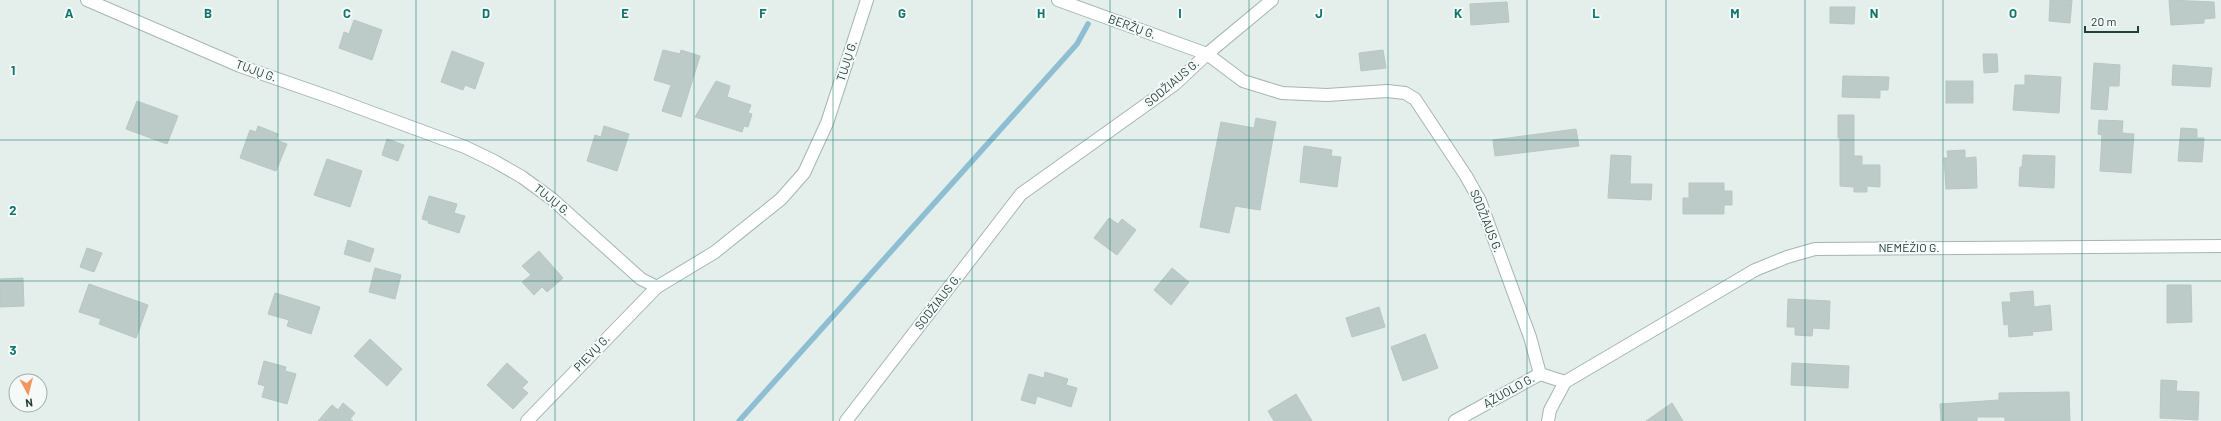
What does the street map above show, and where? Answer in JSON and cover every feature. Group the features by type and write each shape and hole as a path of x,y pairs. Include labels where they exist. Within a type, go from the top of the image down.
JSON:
{"street":[{"name":"TUJŲ G.","path":"87,0 240,66 465,147 494,161 522,177 552,199 641,279 657,286 715,252 780,199 804,173 827,123 867,0"},
{"name":"BERŽŲ G.","path":"1058,0 1207,54"},
{"path":"1207,54 1272,0"},
{"name":"SODŽIAUS G.","path":"846,421 1021,194 1134,115 1175,84 1207,54 1243,81 1282,93 1327,95 1387,91 1405,93 1415,99 1466,176 1480,201 1530,337 1540,374"},
{"name":"NEMĖŽIO G.","path":"1565,382 1755,270 1787,257 1815,249 2221,246"},
{"name":"PIEVŲ G.","path":"527,421 657,286"},
{"name":"ĄŽUOLO G.","path":"1455,421 1540,374 1565,382"},
{"path":"1548,421 1550,410 1565,382"}],"building":[{"path":"2050,0 2072,0 2070,23 2049,21"},
{"path":"2169,0 2214,2 2215,18 2204,19 2204,23 2171,25"},
{"path":"1507,2 1509,22 1471,25 1470,4"},
{"path":"1830,7 1855,7 1854,24 1830,23"},
{"path":"354,20 382,30 372,60 339,48 344,32 349,34"},
{"path":"663,50 680,54 681,50 700,56 681,117 662,111 671,85 654,80"},
{"path":"1383,50 1386,68 1361,71 1359,53"},
{"path":"452,51 484,63 475,89 465,85 463,90 441,82"},
{"path":"1983,54 1997,54 1998,72 1984,73"},
{"path":"2094,63 2120,65 2119,86 2109,86 2107,110 2091,109"},
{"path":"2173,65 2212,68 2210,87 2172,85"},
{"path":"2025,75 2061,77 2059,113 2013,110 2015,85 2025,85"},
{"path":"1843,76 1889,77 1888,90 1880,90 1880,98 1842,97"},
{"path":"716,81 730,86 727,97 751,105 748,113 752,114 748,127 744,126 742,132 695,117"},
{"path":"1946,81 1973,81 1973,103 1946,103"},
{"path":"137,101 178,116 167,144 126,129"},
{"path":"1838,115 1854,115 1854,156 1862,156 1862,165 1880,165 1880,187 1867,186 1867,192 1854,192 1854,187 1840,186 1840,138 1838,138"},
{"path":"1256,118 1276,122 1260,210 1235,206 1229,233 1200,227 1221,122 1254,128"},
{"path":"2099,120 2123,121 2122,133 2134,134 2131,173 2100,171 2102,135 2098,134"},
{"path":"258,126 278,134 276,140 287,144 276,171 240,158 250,130 256,132"},
{"path":"604,126 629,134 617,171 587,161 595,135 601,137"},
{"path":"2181,128 2197,129 2197,138 2204,138 2202,162 2178,161"},
{"path":"1576,129 1579,146 1495,156 1493,140"},
{"path":"387,139 404,145 398,161 382,155"},
{"path":"1304,146 1332,150 1331,156 1341,157 1337,187 1300,182"},
{"path":"1965,150 1965,158 1976,157 1977,188 1946,189 1944,158 1948,158 1947,151"},
{"path":"1611,155 1631,156 1630,184 1652,184 1651,200 1608,198"},
{"path":"2023,155 2055,156 2054,188 2019,186 2020,167 2022,167"},
{"path":"327,159 362,171 350,207 314,195"},
{"path":"1689,183 1724,183 1724,191 1732,191 1732,205 1724,205 1724,214 1683,214 1683,198 1689,198"},
{"path":"429,196 457,204 454,213 465,216 459,233 428,223 429,221 422,219"},
{"path":"1109,218 1118,224 1122,219 1136,230 1117,255 1094,238"},
{"path":"348,240 374,249 370,262 344,254"},
{"path":"87,248 102,253 94,272 80,267"},
{"path":"539,251 563,278 547,292 542,287 534,295 522,282 531,275 522,266"},
{"path":"375,268 401,275 395,299 369,292"},
{"path":"1172,268 1189,282 1171,305 1154,290"},
{"path":"23,278 24,306 0,307 0,279"},
{"path":"89,284 148,305 136,338 99,324 101,319 79,312"},
{"path":"2167,285 2191,285 2192,322 2167,323"},
{"path":"2033,291 2034,307 2050,305 2052,330 2032,332 2033,335 2009,337 2008,324 2004,325 2002,302 2011,302 2010,293"},
{"path":"275,293 320,307 311,334 287,326 289,320 268,314"},
{"path":"1788,299 1830,301 1829,329 1813,328 1812,336 1795,335 1795,327 1787,327"},
{"path":"1379,307 1385,327 1352,337 1346,318"},
{"path":"1425,334 1438,368 1403,381 1391,347"},
{"path":"370,339 402,369 387,386 354,356"},
{"path":"264,361 286,367 285,371 296,374 287,404 262,397 265,386 258,384"},
{"path":"507,363 528,382 522,388 528,393 513,409 487,385"},
{"path":"1792,363 1849,366 1848,388 1791,385"},
{"path":"1045,372 1068,379 1066,385 1077,388 1071,407 1037,396 1035,404 1021,400 1029,374 1044,378"},
{"path":"2161,380 2177,381 2176,391 2199,392 2198,420 2160,418"},
{"path":"2069,392 2070,421 2005,421 2005,417 1977,417 1977,421 1941,421 1940,404 1999,400 1999,393"},
{"path":"1296,394 1312,421 1274,421 1268,411"},
{"path":"343,403 355,413 350,419 353,421 318,421 332,405 338,410"},
{"path":"1672,403 1683,421 1646,421"}],"waterway":[{"path":"739,421 1077,44 1088,24"}]}
